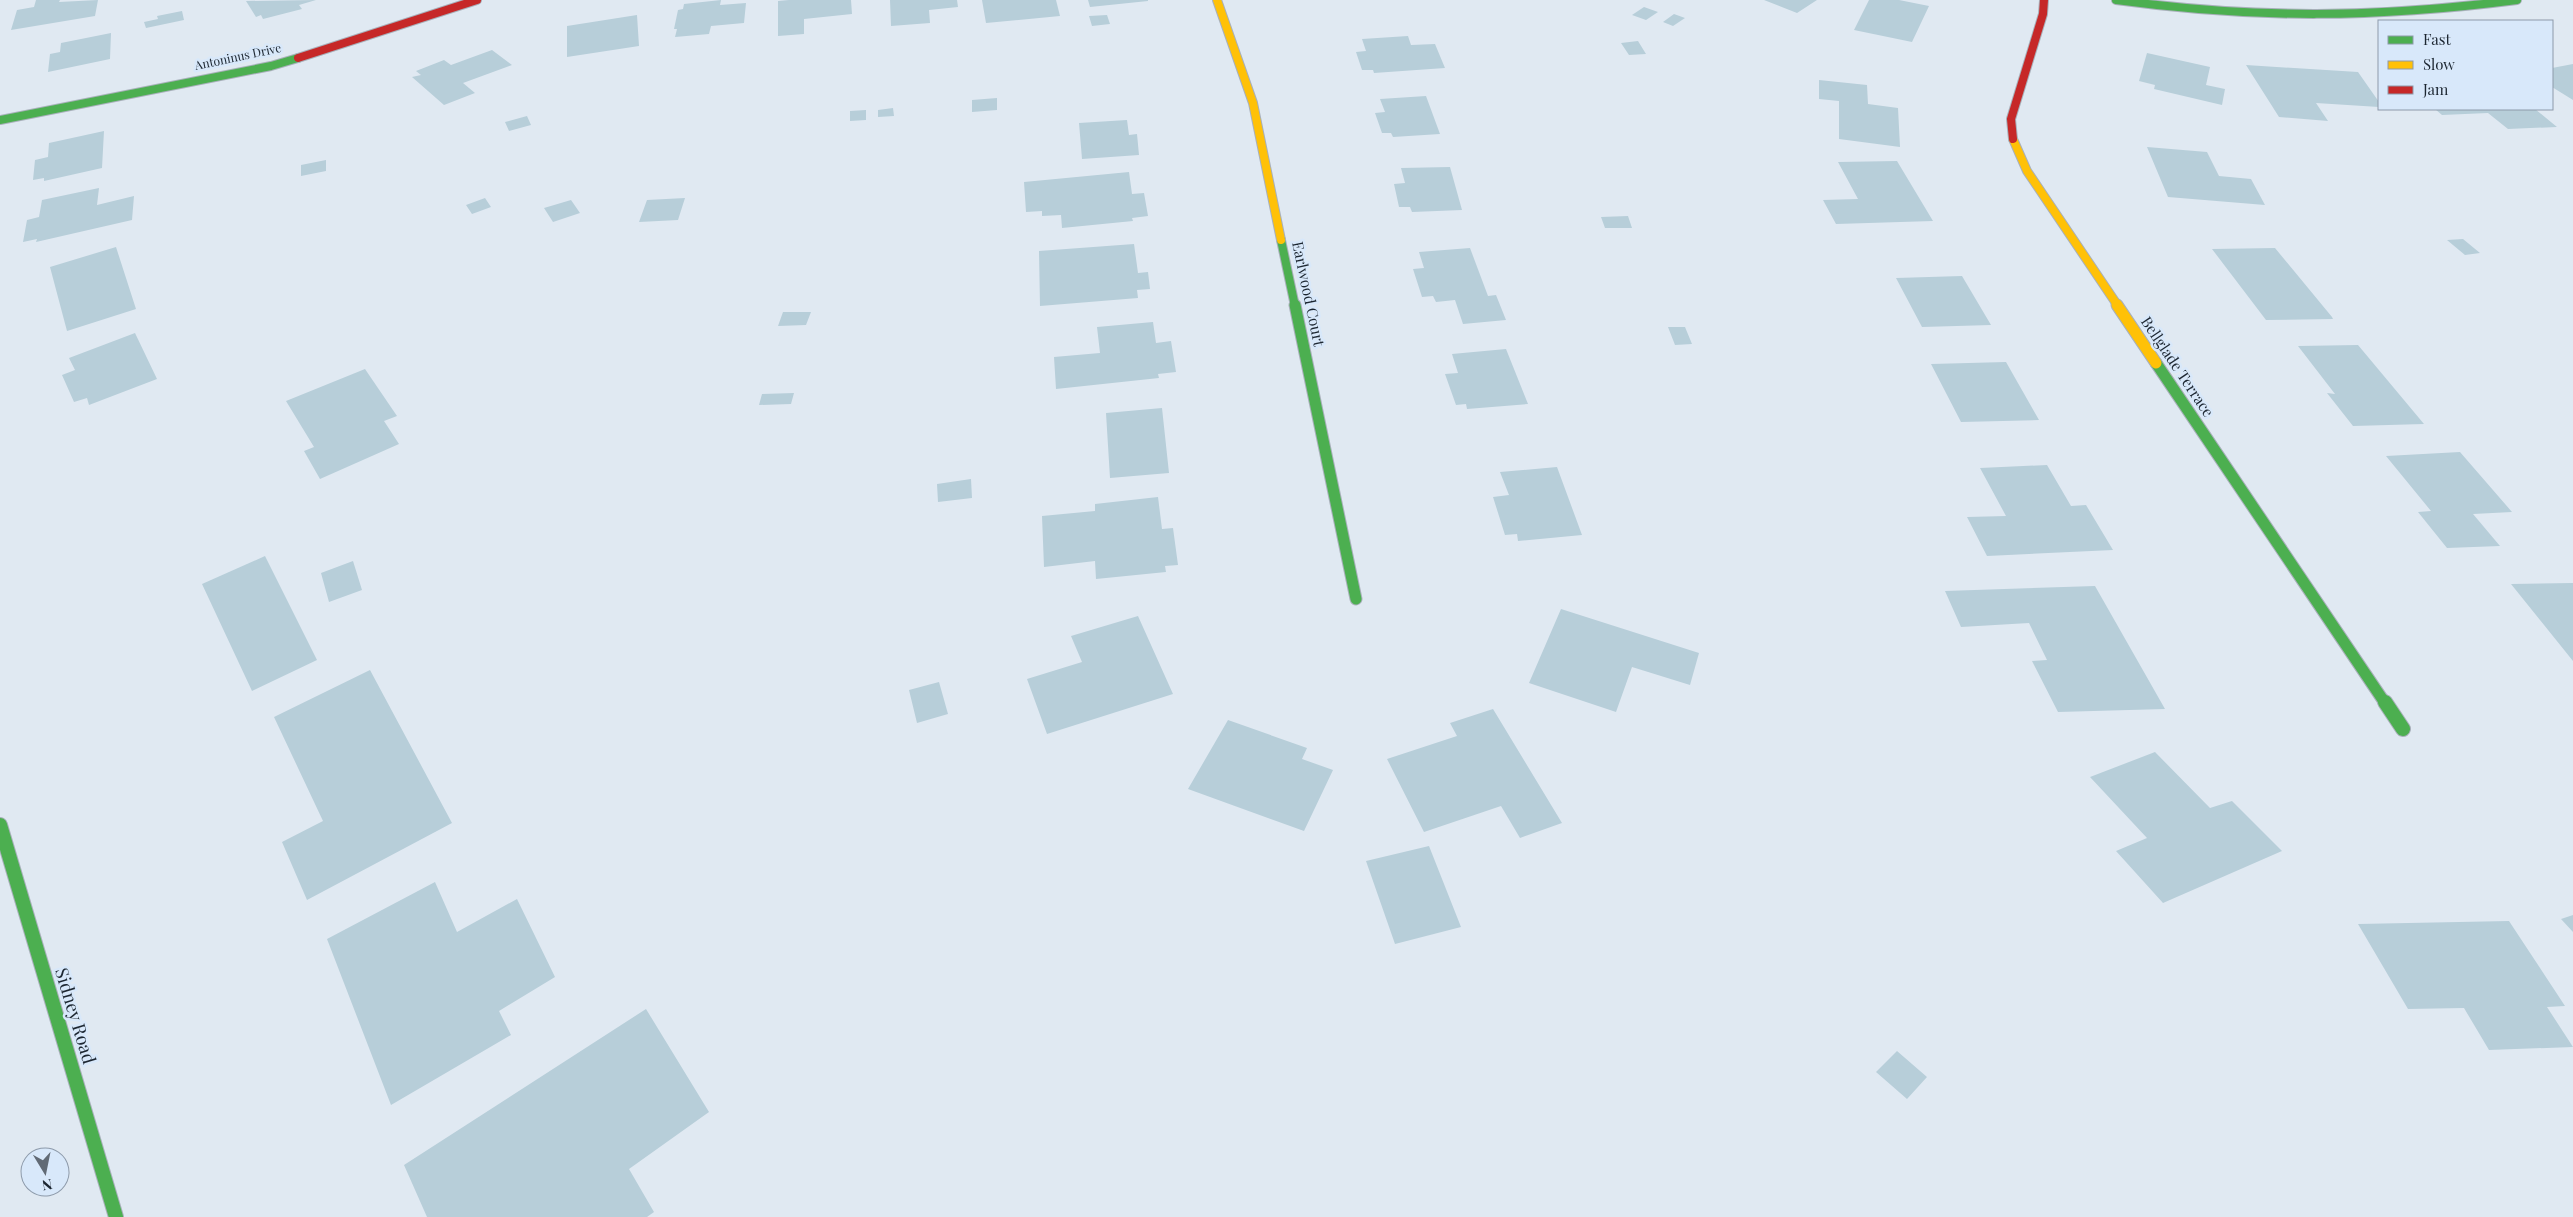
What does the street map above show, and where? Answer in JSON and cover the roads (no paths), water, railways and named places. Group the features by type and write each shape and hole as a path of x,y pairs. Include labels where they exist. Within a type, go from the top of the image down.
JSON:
{"street":[{"name":"Antoninus Drive","path":"0,120 271,66 337,47 477,0"},
{"name":"Earlwood Court","path":"1217,0 1253,103 1356,598"},
{"name":"Bellglade Terrace","path":"2044,0 2043,14 2011,119 2014,144 2027,171 2404,729"},
{"path":"2116,0 2226,14 2330,19 2416,14 2517,0"},
{"name":"Sidney Road","path":"0,825 116,1217"}]}
